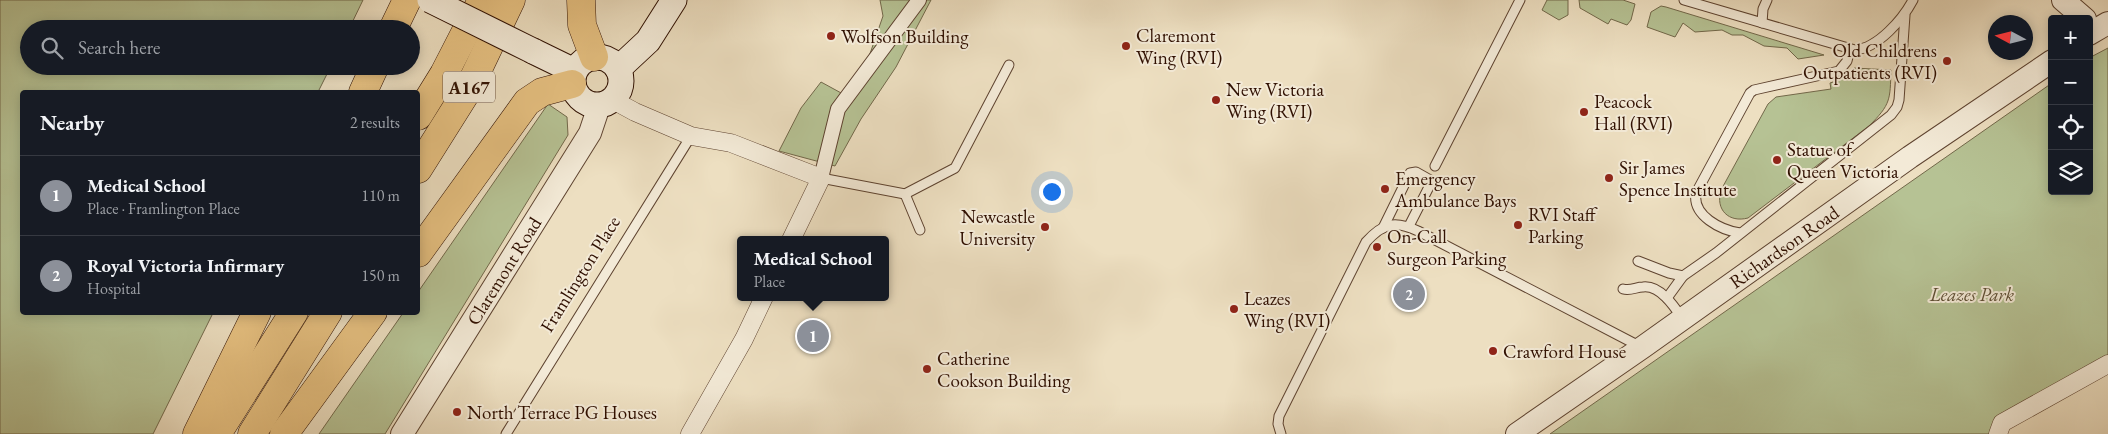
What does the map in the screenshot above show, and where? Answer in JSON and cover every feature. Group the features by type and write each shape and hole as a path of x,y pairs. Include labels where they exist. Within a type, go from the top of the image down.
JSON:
{"highway":[{"path":"397,20 407,0"},
{"name":"A167","path":"420,113 444,74 482,0"},
{"name":"A167","path":"420,166 469,88 511,0"},
{"path":"420,250 527,102 580,71 581,0"},
{"path":"364,90 371,75"},
{"path":"197,434 256,315"},
{"path":"217,434 292,315"},
{"path":"252,434 326,315"},
{"path":"284,434 372,315"}],"main road":[{"path":"430,0 533,51 580,71 608,60 618,69 621,77 621,86 618,94 606,103 584,103 578,98 580,71"},
{"path":"618,69 648,41 674,0"}],"street":[{"path":"793,236 821,178 838,109 920,0"},
{"path":"2064,0 2081,15"},
{"name":"Richardson Road","path":"1516,434 1643,347 1910,157 2048,64"},
{"path":"606,103 635,112 691,136 730,143 821,178"},
{"name":"Claremont Road","path":"402,434 590,133 606,103"},
{"path":"690,434 744,339 762,301"},
{"path":"1998,434 2002,423 2108,364"}],"lane":[{"path":"1435,166 1520,0"},
{"path":"1684,0 1850,49 1865,48 1889,31 1905,15 1913,0"},
{"path":"1762,23 1763,9 1767,0"},
{"path":"1667,298 1683,276 1710,257 1895,111 1899,100 1905,15"},
{"path":"1740,233 1730,232 1716,225 1700,211 1695,200 1696,194 1750,93 1754,90 1839,71 1847,62 1850,49"},
{"path":"821,178 906,194 955,168 1009,65"},
{"name":"Framlington Place","path":"506,434 691,136"},
{"path":"1384,228 1410,173 1416,172 1432,182 1409,226"},
{"path":"906,194 920,230"},
{"path":"1281,434 1278,424 1284,407 1366,242 1375,232 1394,224 1409,226 1643,347"},
{"path":"1638,261 1669,273 1683,276"},
{"path":"1623,289 1647,286 1667,298 1682,319"}],"green space":[{"path":"0,0 363,0 353,20 20,20 20,75 326,75 319,90 20,90 20,315 212,315 153,434 0,434"},
{"path":"880,0 931,0 896,67 861,119 835,166 779,151 801,108 821,82 854,100 883,16"},
{"path":"1547,0 1568,0 1568,15 1559,20 1542,10"},
{"path":"1579,0 1623,0 1635,4 1631,20 1627,25 1611,19 1608,24 1580,8"},
{"path":"1661,6 1824,55 1798,59 1787,48 1764,46 1743,35 1732,35 1722,30 1695,32 1683,23 1675,37 1647,27 1651,12"},
{"name":"Leazes Park","path":"2108,48 2108,364 1992,434 1550,434 2048,86 2048,195 2093,195 2093,56"},
{"path":"1854,68 1891,70 1888,101 1876,119 1748,218 1735,219 1725,213 1720,204 1721,190 1768,104 1776,97 1831,89 1830,83 1851,76"},
{"path":"548,104 567,117 568,135 385,434 319,434 402,315 420,315 420,289"}],"place":[{"name":"Wolfson Building","path":"831,36"},
{"name":"Claremont Wing (RVI)","path":"1126,46"},
{"name":"Old Childrens Outpatients (RVI)","path":"1947,61"},
{"name":"New Victoria Wing (RVI)","path":"1216,100"},
{"name":"Peacock Hall (RVI)","path":"1584,112"},
{"name":"Statue of Queen Victoria","path":"1777,160"},
{"name":"Sir James Spence Institute","path":"1609,178"},
{"name":"Emergency Ambulance Bays","path":"1385,189"},
{"name":"RVI Staff Parking","path":"1518,225"},
{"name":"Newcastle University","path":"1045,227"},
{"name":"On-Call Surgeon Parking","path":"1377,247"},
{"name":"Royal Victoria Infirmary","path":"1409,294"},
{"name":"Leazes Wing (RVI)","path":"1234,309"},
{"name":"Medical School","path":"813,336"},
{"name":"Crawford House","path":"1493,351"},
{"name":"Catherine Cookson Building","path":"927,369"},
{"name":"North Terrace PG Houses","path":"457,412"}]}
